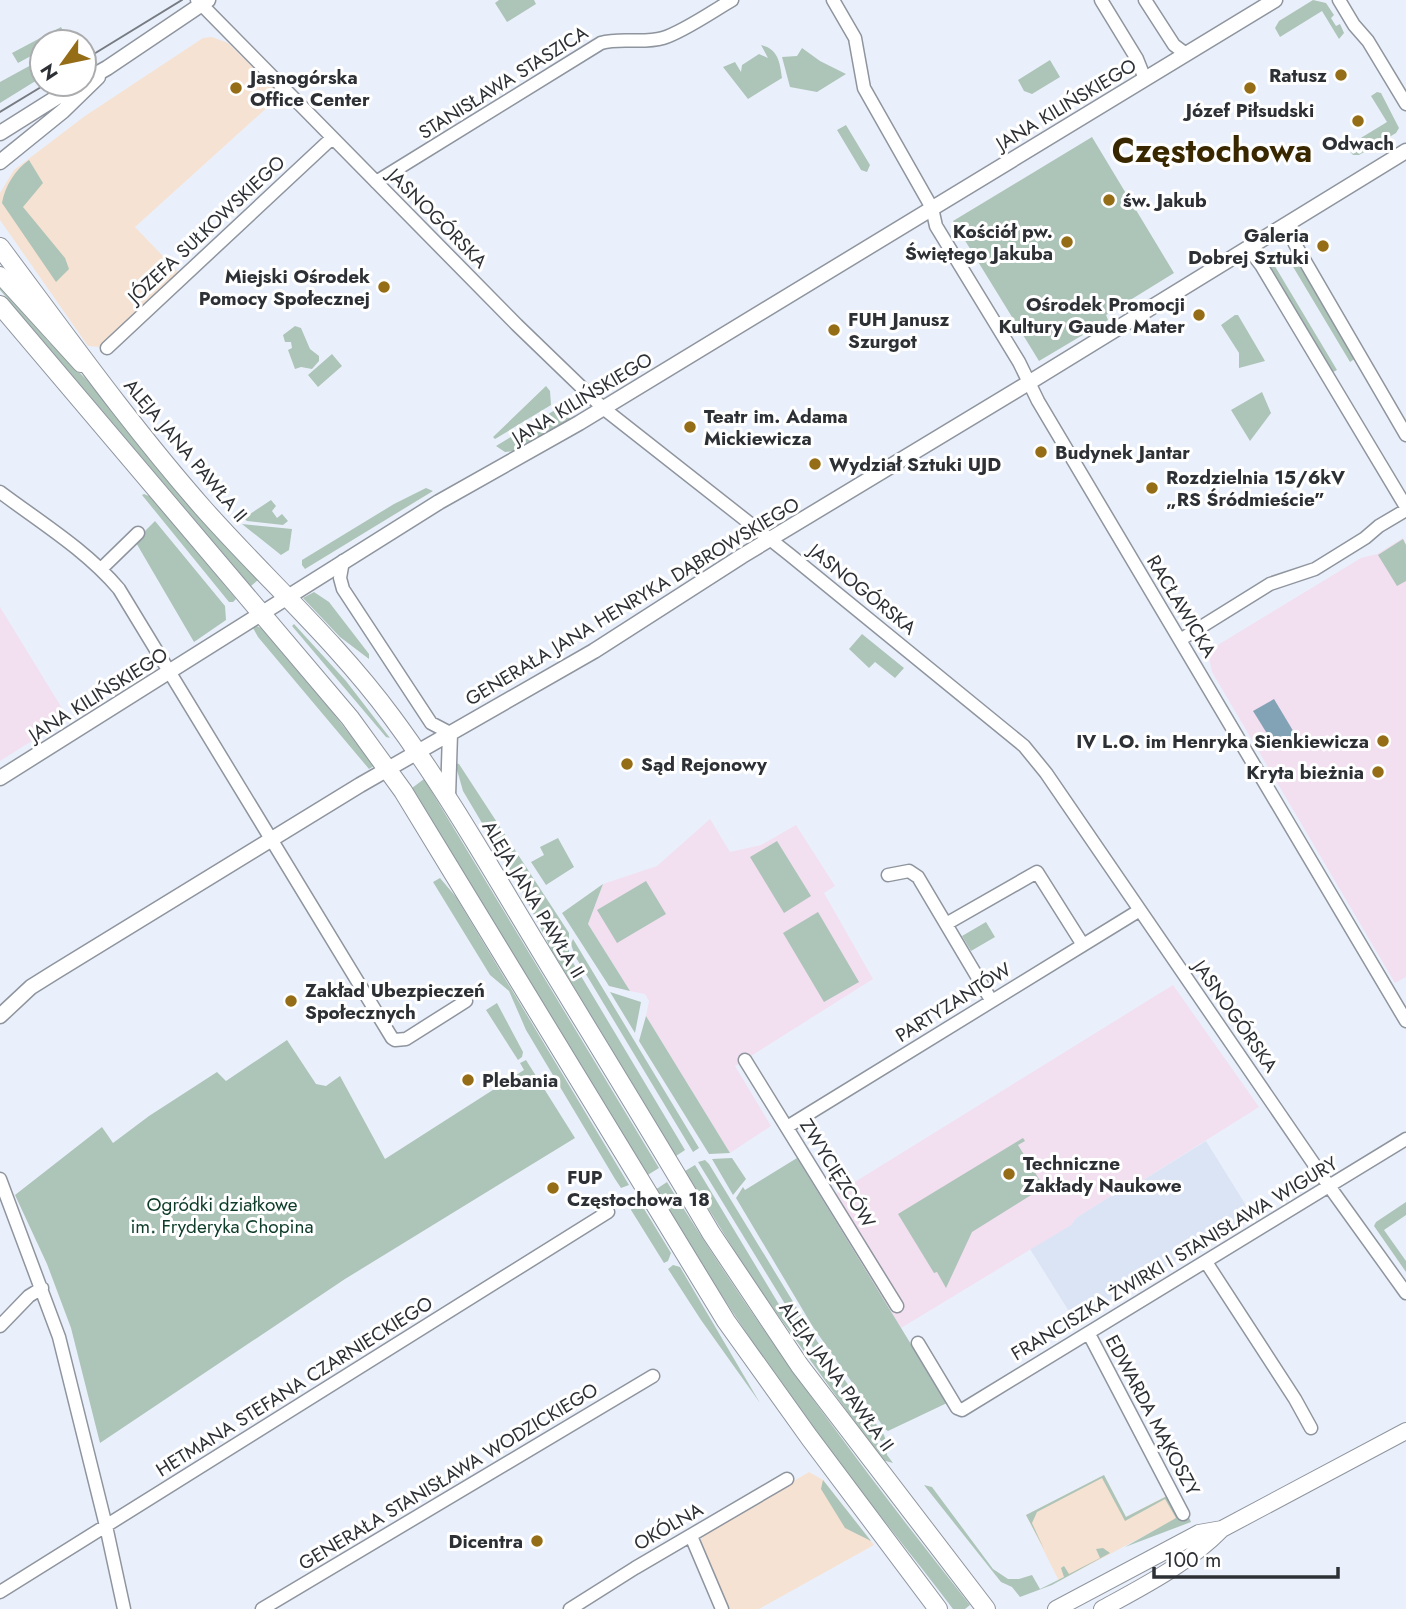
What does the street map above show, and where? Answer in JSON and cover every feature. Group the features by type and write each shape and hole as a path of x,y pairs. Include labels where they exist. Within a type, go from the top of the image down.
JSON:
{"main road":[{"name":"ALEJA JANA PAWŁA II","path":"0,247 137,429 205,510 288,596 367,684 417,752 448,797 711,1233 754,1298 800,1366 986,1609"},
{"path":"0,275 63,347 110,393"},
{"path":"0,305 350,718 387,769 726,1321 938,1609"},
{"path":"1056,1609 1199,1534 1222,1529 1406,1431"},
{"path":"1102,1609 1191,1556 1222,1529"}],"street":[{"name":"STANISŁAWA STASZICA","path":"376,183 601,43 611,40 645,41 665,38 732,0"},
{"name":"RACŁAWICKA","path":"833,0 855,38 864,88 932,208 936,226 1406,1021"},
{"path":"1101,0 1137,59 1145,79"},
{"path":"1145,0 1174,45 1186,54"},
{"name":"JANA KILIŃSKIEGO","path":"0,778 439,502 603,408 1275,0"},
{"path":"1339,0 1354,25 1368,41 1406,104"},
{"path":"98,73 202,2"},
{"name":"JASNOGÓRSKA","path":"202,2 376,183 603,408 1024,746 1406,1293"},
{"path":"0,162 63,111 107,68"},
{"path":"0,133 56,98"},
{"name":"JÓZEFA SUŁKOWSKIEGO","path":"107,348 332,138"},
{"name":"GENERAŁA JANA HENRYKA DĄBROWSKIEGO","path":"0,1016 31,987 387,769 594,651 769,540 1406,151"},
{"path":"1287,224 1295,244 1406,435"},
{"path":"1180,640 1270,584 1315,569 1406,508 1275,288 1248,248"},
{"path":"0,492 101,569 119,589 392,1038 406,1039 466,1000"},
{"path":"101,569 138,534"},
{"path":"344,561 340,578 344,589 431,723 450,733 448,797"},
{"path":"888,875 912,872 991,1000"},
{"path":"946,924 1037,872 1083,944"},
{"name":"PARTYZANTÓW","path":"787,1127 1140,910"},
{"name":"ZWYCIĘZCÓW","path":"745,1060 897,1306"},
{"name":"FRANCISZKA ŻWIRKI I STANISŁAWA WIGURY","path":"918,1343 957,1408 962,1410 1406,1139"},
{"path":"0,1179 59,1336 124,1609"},
{"name":"HETMANA STEFANA CZARNIECKIEGO","path":"0,1592 608,1212"},
{"path":"1206,1262 1311,1427"},
{"path":"0,1326 29,1296 42,1288"},
{"name":"EDWARDA MĄKOSZY","path":"1089,1334 1183,1514"},
{"name":"GENERAŁA STANISŁAWA WODZICKIEGO","path":"262,1609 653,1376"},
{"name":"OKÓLNA","path":"570,1609 787,1479"},
{"path":"691,1536 722,1609"}],"shaded area":[{"path":"212,37 228,43 281,95 135,227 179,273 100,347 88,346 0,220 0,193 14,170 85,116 203,38"},
{"path":"1403,538 1406,544 1406,977 1395,983 1212,672 1208,651 1361,558 1377,554"},
{"path":"0,607 68,718 0,761"},
{"path":"1274,699 1298,739 1278,751 1253,711"},
{"path":"710,819 730,852 761,845 796,825 835,886 824,893 873,979 735,1066 771,1126 730,1153 646,1016 649,1001 645,994 630,991 588,924 603,884 657,866"},
{"name":"Techniczne Zakłady Naukowe","path":"1173,985 1259,1107 1119,1195 1114,1194 1076,1218 1071,1225 901,1328 824,1201"},
{"path":"1206,1141 1252,1215 1075,1321 1030,1249 1071,1225 1076,1218 1114,1194 1119,1195"},
{"path":"809,1472 823,1480 874,1545 759,1609 728,1609 700,1547 701,1539 705,1534"},
{"path":"1104,1475 1126,1517 1166,1496 1178,1518 1059,1581 1026,1515"}],"green space":[{"path":"499,0 534,0 536,4 507,22 495,3"},
{"path":"1313,0 1326,3 1334,15 1331,18 1336,26 1340,24 1344,33 1339,39 1322,11 1280,37 1275,28 1279,21"},
{"path":"28,45 28,58 18,63 12,53"},
{"path":"761,45 775,54 782,78 748,99 723,67 735,62 741,72 742,65 759,54 768,58"},
{"path":"802,48 846,74 817,92 790,87 782,57 797,56"},
{"path":"1050,60 1060,77 1032,94 1024,91 1018,80"},
{"path":"28,67 28,86 0,103 0,82"},
{"path":"1377,92 1381,93 1399,128 1396,133 1359,155 1353,155 1346,147 1387,122 1371,96"},
{"path":"846,125 870,165 867,172 861,170 837,130"},
{"path":"1092,137 1174,273 1106,315 1108,320 1039,361 953,221"},
{"path":"29,160 43,183 23,207 65,258 69,269 56,282 2,203 11,179"},
{"path":"1292,251 1356,358 1350,362 1286,255"},
{"path":"1273,263 1337,370 1331,373 1267,267"},
{"path":"0,284 48,341 86,379 184,500 259,579 251,586 0,290"},
{"path":"1238,315 1265,361 1239,368 1239,353 1221,325"},
{"path":"295,326 301,328 310,349 319,356 319,361 312,369 295,369 288,350 292,348 291,342 285,342 283,335"},
{"path":"332,354 342,366 318,387 308,375"},
{"path":"546,386 550,391 551,405 495,439 493,437"},
{"path":"1262,392 1271,413 1250,441 1231,410"},
{"path":"559,409 571,419 513,451 505,452 496,446 555,410"},
{"path":"426,488 433,491 305,569 302,565 302,560 394,504"},
{"path":"142,495 151,497 236,599 233,602 229,602"},
{"path":"271,500 276,506 272,511 277,518 282,514 288,521 283,525 247,521 244,518"},
{"path":"155,521 225,606 226,620 194,642 135,541"},
{"path":"242,524 292,529 289,550 281,555"},
{"path":"1403,539 1406,545 1406,581 1397,586 1378,555"},
{"path":"314,592 329,602 369,654 369,659 340,637 303,598"},
{"path":"294,624 346,681 390,738 386,737 292,626"},
{"path":"257,626 333,713 374,766 369,769 258,637 253,628"},
{"path":"862,634 904,668 895,678 875,662 869,668 849,649"},
{"path":"455,763 459,764 569,933 569,956 685,1150 676,1156 552,951 520,887 463,791"},
{"path":"424,779 659,1168 646,1176 412,788"},
{"path":"558,838 574,867 546,885 531,862 544,855 540,847"},
{"path":"777,841 811,896 784,913 750,857"},
{"path":"440,878 456,897 629,1185 621,1188 615,1179 526,1030 509,991 490,975 433,882"},
{"path":"646,881 666,914 617,943 597,910"},
{"path":"603,884 588,924 630,991 609,986 562,913"},
{"path":"818,912 859,982 824,1002 783,933"},
{"path":"986,922 995,937 971,951 962,936"},
{"path":"573,939 699,1148 693,1152 575,956 571,944"},
{"path":"610,992 641,1002 635,1033"},
{"path":"497,1003 523,1052 518,1060 486,1010"},
{"path":"646,1016 730,1153 709,1154 639,1041"},
{"name":"Ogródki działkowe im. Fryderyka Chopina","path":"287,1040 316,1084 326,1086 340,1076 385,1159 524,1070 520,1063 526,1060 575,1138 345,1279 100,1443 71,1328 47,1264 15,1195 102,1127 113,1143 217,1072 226,1081"},
{"path":"1023,1138 1025,1141 1018,1145 1044,1187 972,1232 946,1288 898,1214"},
{"path":"732,1158 746,1179 733,1195 712,1159"},
{"path":"797,1158 947,1403 888,1431 813,1327 736,1198 743,1187 745,1190"},
{"path":"705,1160 817,1341 884,1435 887,1444 881,1441 804,1335 698,1162"},
{"path":"695,1165 798,1336 877,1443 887,1449 887,1455 893,1463 882,1460 752,1279 685,1171"},
{"path":"667,1182 738,1292 812,1398 970,1605 965,1609 953,1609 827,1447 769,1367 655,1190"},
{"path":"638,1199 671,1253 668,1261 664,1263 631,1210"},
{"path":"1406,1202 1406,1215 1384,1230 1406,1261 1406,1272 1374,1226"},
{"path":"673,1265 680,1267 760,1403 668,1269"},
{"path":"1104,1475 1126,1517 1167,1496 1176,1512 1188,1515 1191,1522 1125,1547 1176,1518 1165,1499 1125,1521 1102,1478 1037,1512 1032,1523 1044,1549 1026,1515"},
{"path":"823,1480 871,1541 845,1528 821,1489"},
{"path":"924,1485 932,1487 993,1569 1008,1579 1032,1575 1040,1589 1064,1577 1061,1568 1064,1566 1069,1574 1100,1558 1096,1549 1103,1548 1110,1553 1052,1585 1020,1597 1012,1587 1001,1582"}],"tram line":[{"path":"98,51 182,0"},
{"path":"0,112 28,95"}],"place":[{"name":"Ratusz","path":"1341,75"},
{"name":"Jasnogórska Office Center","path":"236,88"},
{"name":"Józef Piłsudski","path":"1250,88"},
{"name":"Odwach","path":"1358,121"},
{"name":"św. Jakub","path":"1109,200"},
{"name":"Kościół pw. Świętego Jakuba","path":"1067,242"},
{"name":"Galeria Dobrej Sztuki","path":"1323,246"},
{"name":"Miejski Ośrodek Pomocy Społecznej","path":"384,287"},
{"name":"Ośrodek Promocji Kultury Gaude Mater","path":"1199,315"},
{"name":"FUH Janusz Szurgot","path":"834,330"},
{"name":"Teatr im. Adama Mickiewicza","path":"690,427"},
{"name":"Budynek Jantar","path":"1041,452"},
{"name":"Wydział Sztuki UJD","path":"815,464"},
{"name":"Rozdzielnia 15/6kV „RS Śródmieście”","path":"1152,488"},
{"name":"IV L.O. im Henryka Sienkiewicza","path":"1383,741"},
{"name":"Sąd Rejonowy","path":"627,764"},
{"name":"Kryta bieżnia","path":"1378,772"},
{"name":"Zakład Ubezpieczeń Społecznych","path":"291,1001"},
{"name":"Plebania","path":"468,1080"},
{"name":"Techniczne Zakłady Naukowe","path":"1009,1174"},
{"name":"FUP Częstochowa 18","path":"553,1188"},
{"name":"Dicentra","path":"537,1541"}],"district":[{"name":"Częstochowa","path":"1212,150"}]}
